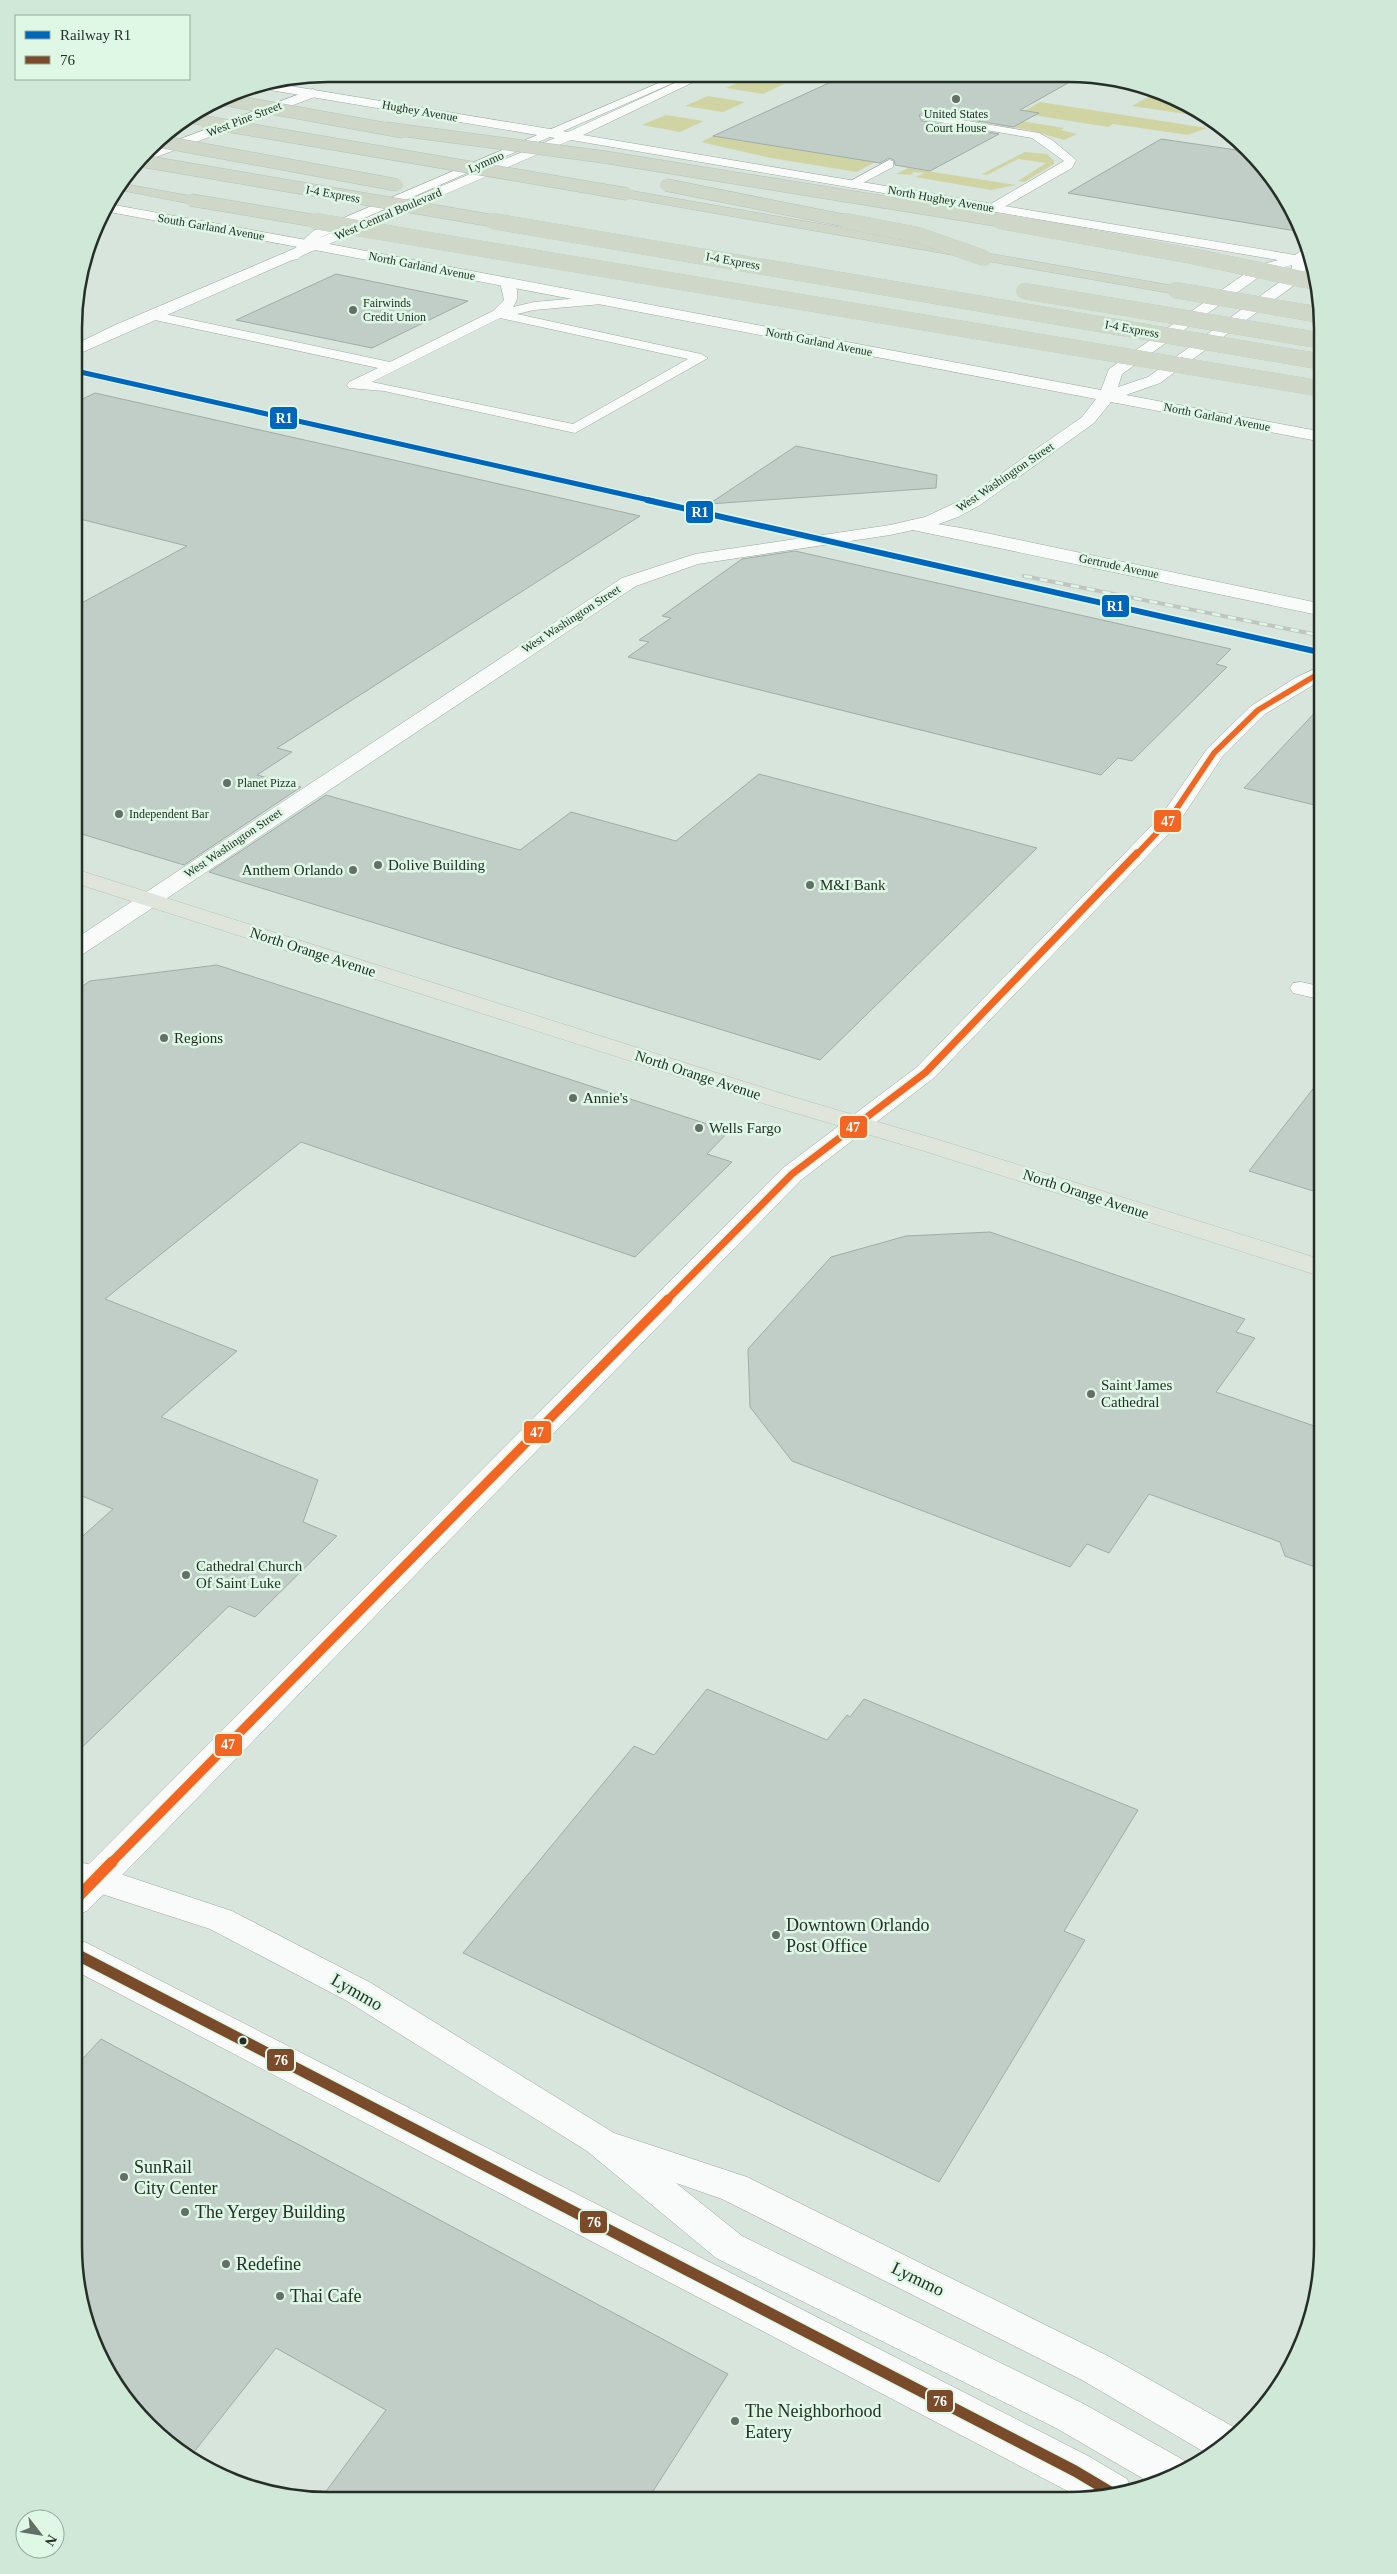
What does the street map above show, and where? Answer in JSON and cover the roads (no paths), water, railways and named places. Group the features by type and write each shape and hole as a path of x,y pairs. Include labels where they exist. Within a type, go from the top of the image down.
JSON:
{"highway":[{"path":"235,101 385,128 578,167"},
{"path":"198,120 1314,314"},
{"path":"385,128 488,139 1036,226 1186,253 1310,281"},
{"name":"I-4 Express","path":"167,143 461,196"},
{"path":"162,148 373,181"},
{"name":"I-4 Express","path":"148,162 1314,360"},
{"path":"656,183 918,235 984,258"},
{"path":"127,188 1314,387"},
{"name":"I-4 Express","path":"1011,289 1314,340"}],"main road":[{"name":"North Orange Avenue","path":"82,878 774,1099 858,1123 1314,1266"}],"street":[{"name":"West Central Boulevard","path":"82,347 150,315 293,256 311,245 570,136 687,82"},
{"name":"Hughey Avenue","path":"279,87 570,136"},
{"name":"West Pine Street","path":"159,151 313,93"},
{"name":"North Hughey Avenue","path":"570,136 993,208 1303,256"},
{"name":"South Garland Avenue","path":"114,209 311,245"},
{"name":"North Garland Avenue","path":"311,245 1314,434"},
{"name":"West Washington Street","path":"82,944 629,582 678,564 716,555 914,525 952,513 974,501 1088,420 1107,396 1115,372 1262,269 1304,258"},
{"path":"1107,396 1154,380 1299,275 1305,262"},
{"name":"Gertrude Avenue","path":"914,525 977,536 1314,608"},
{"path":"82,1871 792,1174 926,1072 1169,820 1214,753 1239,728 1279,696 1314,676"},
{"path":"82,1956 1074,2471 1104,2488"}],"lane":[{"name":"Lymmo","path":"311,245 318,234 670,82"},
{"path":"926,118 1035,135 1048,142 1070,160 1068,165 993,208"},
{"path":"851,184 889,164"},
{"path":"498,314 511,302 512,294 507,282"},
{"path":"498,314 701,358 575,429 384,387 354,385 498,314 534,306 602,300"},
{"path":"150,315 390,366"},
{"path":"1301,988 1314,992"},
{"name":"Lymmo","path":"82,1872 221,1920 359,1992 599,2141 729,2247 1070,2416 1166,2471"},
{"name":"Lymmo","path":"599,2141 734,2188 1095,2368 1219,2440"}],"railway":[{"path":"1024,576 1314,634"}],"rail line":[{"name":"R1","path":"82,372 1314,651"}],"place":[{"name":"United States Court House","path":"956,99"},
{"name":"Fairwinds Credit Union","path":"353,310"},
{"name":"Planet Pizza","path":"227,783"},
{"name":"Independent Bar","path":"119,814"},
{"name":"Dolive Building","path":"378,865"},
{"name":"Anthem Orlando","path":"353,870"},
{"name":"M&I Bank","path":"810,885"},
{"name":"Regions","path":"164,1038"},
{"name":"Annie's","path":"573,1098"},
{"name":"Wells Fargo","path":"699,1128"},
{"name":"Saint James Cathedral","path":"1091,1394"},
{"name":"Cathedral Church Of Saint Luke","path":"186,1575"},
{"name":"Downtown Orlando Post Office","path":"776,1935"},
{"name":"SunRail City Center","path":"124,2177"},
{"name":"The Yergey Building","path":"185,2212"},
{"name":"Redefine","path":"226,2264"},
{"name":"Thai Cafe","path":"280,2296"},
{"name":"The Neighborhood Eatery","path":"735,2421"}]}
